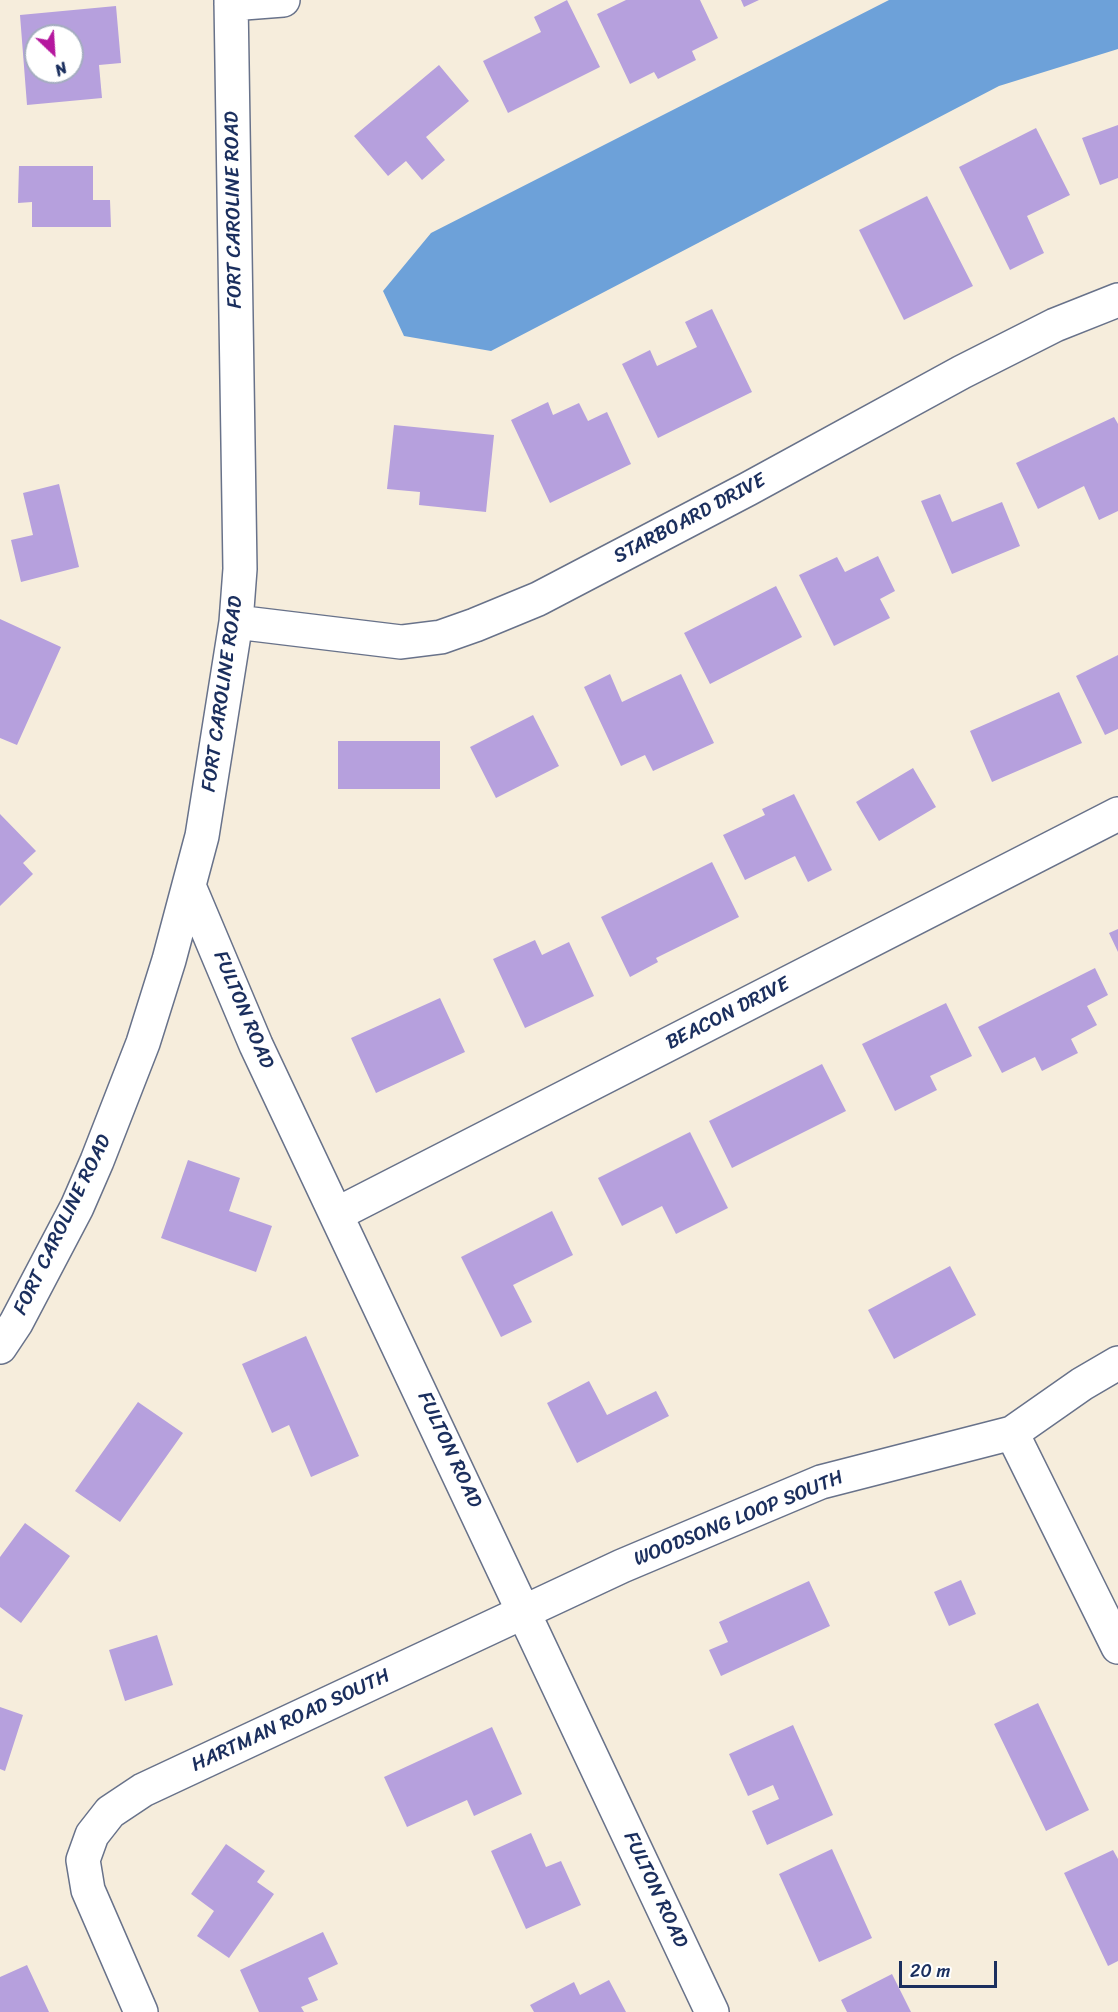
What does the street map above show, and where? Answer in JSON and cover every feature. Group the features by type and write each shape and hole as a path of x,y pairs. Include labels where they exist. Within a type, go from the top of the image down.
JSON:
{"street":[{"path":"231,2 283,0"},
{"name":"FORT CAROLINE ROAD","path":"0,1347 16,1323 77,1207 97,1161 143,1043 170,960 202,836 236,622 240,569 231,2"},
{"name":"STARBOARD DRIVE","path":"236,622 401,642 441,637 475,625 538,599 1054,325 1118,300"},
{"name":"BEACON DRIVE","path":"337,1214 1118,814"},
{"name":"FULTON ROAD","path":"189,886 256,1045 712,2012"},
{"name":"WOODSONG LOOP SOUTH","path":"525,1612 622,1566 822,1482 1012,1433 1082,1384 1118,1363"},
{"path":"1012,1433 1118,1647"},
{"name":"HARTMAN ROAD SOUTH","path":"141,2012 88,1890 83,1860 92,1835 110,1812 143,1790 525,1612"}],"water":[{"path":"889,0 1118,0 1118,49 999,86 491,351 404,336 383,291 431,233"}],"building":[{"path":"567,0 600,67 508,113 483,61 541,32 534,17"},
{"path":"626,0 700,0 718,38 692,51 696,60 658,79 654,72 630,84 597,14"},
{"path":"741,0 759,0 744,7"},
{"path":"116,6 121,63 99,65 102,98 27,105 25,84 84,84 84,24 24,24 24,66 20,15"},
{"path":"439,65 469,101 426,137 445,160 422,180 406,161 388,176 354,136"},
{"path":"1118,125 1118,178 1100,185 1082,138"},
{"path":"1036,128 1070,195 1027,216 1044,253 1010,270 959,167"},
{"path":"19,166 93,166 93,200 110,200 111,227 32,227 32,202 18,203"},
{"path":"927,196 973,286 904,320 859,230"},
{"path":"712,309 752,392 658,438 622,364 650,350 657,366 697,347 685,322"},
{"path":"548,402 553,415 579,403 588,421 607,412 631,464 550,503 511,420"},
{"path":"1114,417 1118,424 1118,511 1099,520 1084,486 1038,509 1016,463"},
{"path":"394,425 494,435 486,512 419,505 420,492 387,489"},
{"path":"59,484 79,567 21,582 11,540 33,535 23,493"},
{"path":"940,494 952,522 1002,502 1020,546 952,574 921,501"},
{"path":"878,556 895,591 880,599 890,618 834,646 799,575 837,557 845,572"},
{"path":"776,586 802,637 710,684 684,633"},
{"path":"0,619 61,647 17,745 0,738"},
{"path":"1118,655 1118,729 1105,735 1076,676"},
{"path":"610,674 622,702 681,674 714,743 653,771 645,755 621,766 584,687"},
{"path":"1059,692 1082,743 992,782 970,731"},
{"path":"533,715 559,766 496,798 470,747"},
{"path":"338,741 440,741 440,789 338,789"},
{"path":"913,768 936,807 879,841 856,802"},
{"path":"794,794 832,870 808,882 795,856 745,880 723,835 765,815 762,809"},
{"path":"0,814 36,851 23,863 33,874 0,906"},
{"path":"712,862 739,917 656,958 658,962 630,977 601,917"},
{"path":"1118,929 1118,952 1109,933"},
{"path":"535,940 542,955 569,942 594,996 525,1028 493,959"},
{"path":"1095,968 1108,995 1087,1006 1097,1025 1071,1039 1078,1053 1042,1071 1035,1057 1002,1073 978,1027"},
{"path":"440,998 465,1052 376,1093 351,1038"},
{"path":"946,1003 972,1056 930,1076 937,1090 895,1111 862,1044"},
{"path":"822,1064 846,1111 732,1168 709,1121"},
{"path":"690,1132 728,1208 676,1234 662,1206 622,1226 598,1178"},
{"path":"188,1160 240,1178 229,1211 272,1226 256,1272 161,1238"},
{"path":"552,1211 573,1255 513,1285 532,1322 501,1337 461,1257"},
{"path":"950,1266 976,1315 894,1359 868,1310"},
{"path":"306,1336 359,1456 311,1477 289,1425 272,1433 242,1364"},
{"path":"589,1381 607,1415 656,1391 669,1416 577,1463 547,1403"},
{"path":"138,1402 183,1433 120,1522 75,1491"},
{"path":"25,1523 70,1556 21,1623 0,1607 0,1557"},
{"path":"961,1580 976,1614 949,1626 934,1592"},
{"path":"809,1581 830,1626 721,1676 709,1650 728,1642 719,1622"},
{"path":"157,1635 173,1685 125,1701 109,1650"},
{"path":"1038,1703 1089,1810 1046,1831 994,1724"},
{"path":"0,1707 23,1715 5,1771 0,1769"},
{"path":"793,1725 833,1815 767,1845 752,1811 779,1799 773,1785 748,1796 729,1754"},
{"path":"492,1727 522,1794 474,1816 467,1800 407,1827 384,1777"},
{"path":"531,1833 546,1867 561,1861 581,1905 526,1929 491,1851"},
{"path":"226,1844 265,1871 257,1882 274,1894 229,1958 197,1936 214,1911 191,1894"},
{"path":"832,1849 872,1938 819,1962 779,1874"},
{"path":"1113,1850 1118,1859 1118,1961 1108,1966 1064,1873"},
{"path":"323,1932 338,1964 308,1978 318,2000 301,2007 304,2012 259,2012 240,1970"},
{"path":"27,1965 49,2012 0,2012 0,1977"},
{"path":"892,1974 911,2012 847,2012 841,2000"},
{"path":"609,1980 626,2012 534,2012 530,2005 574,1982 580,1995"}]}
